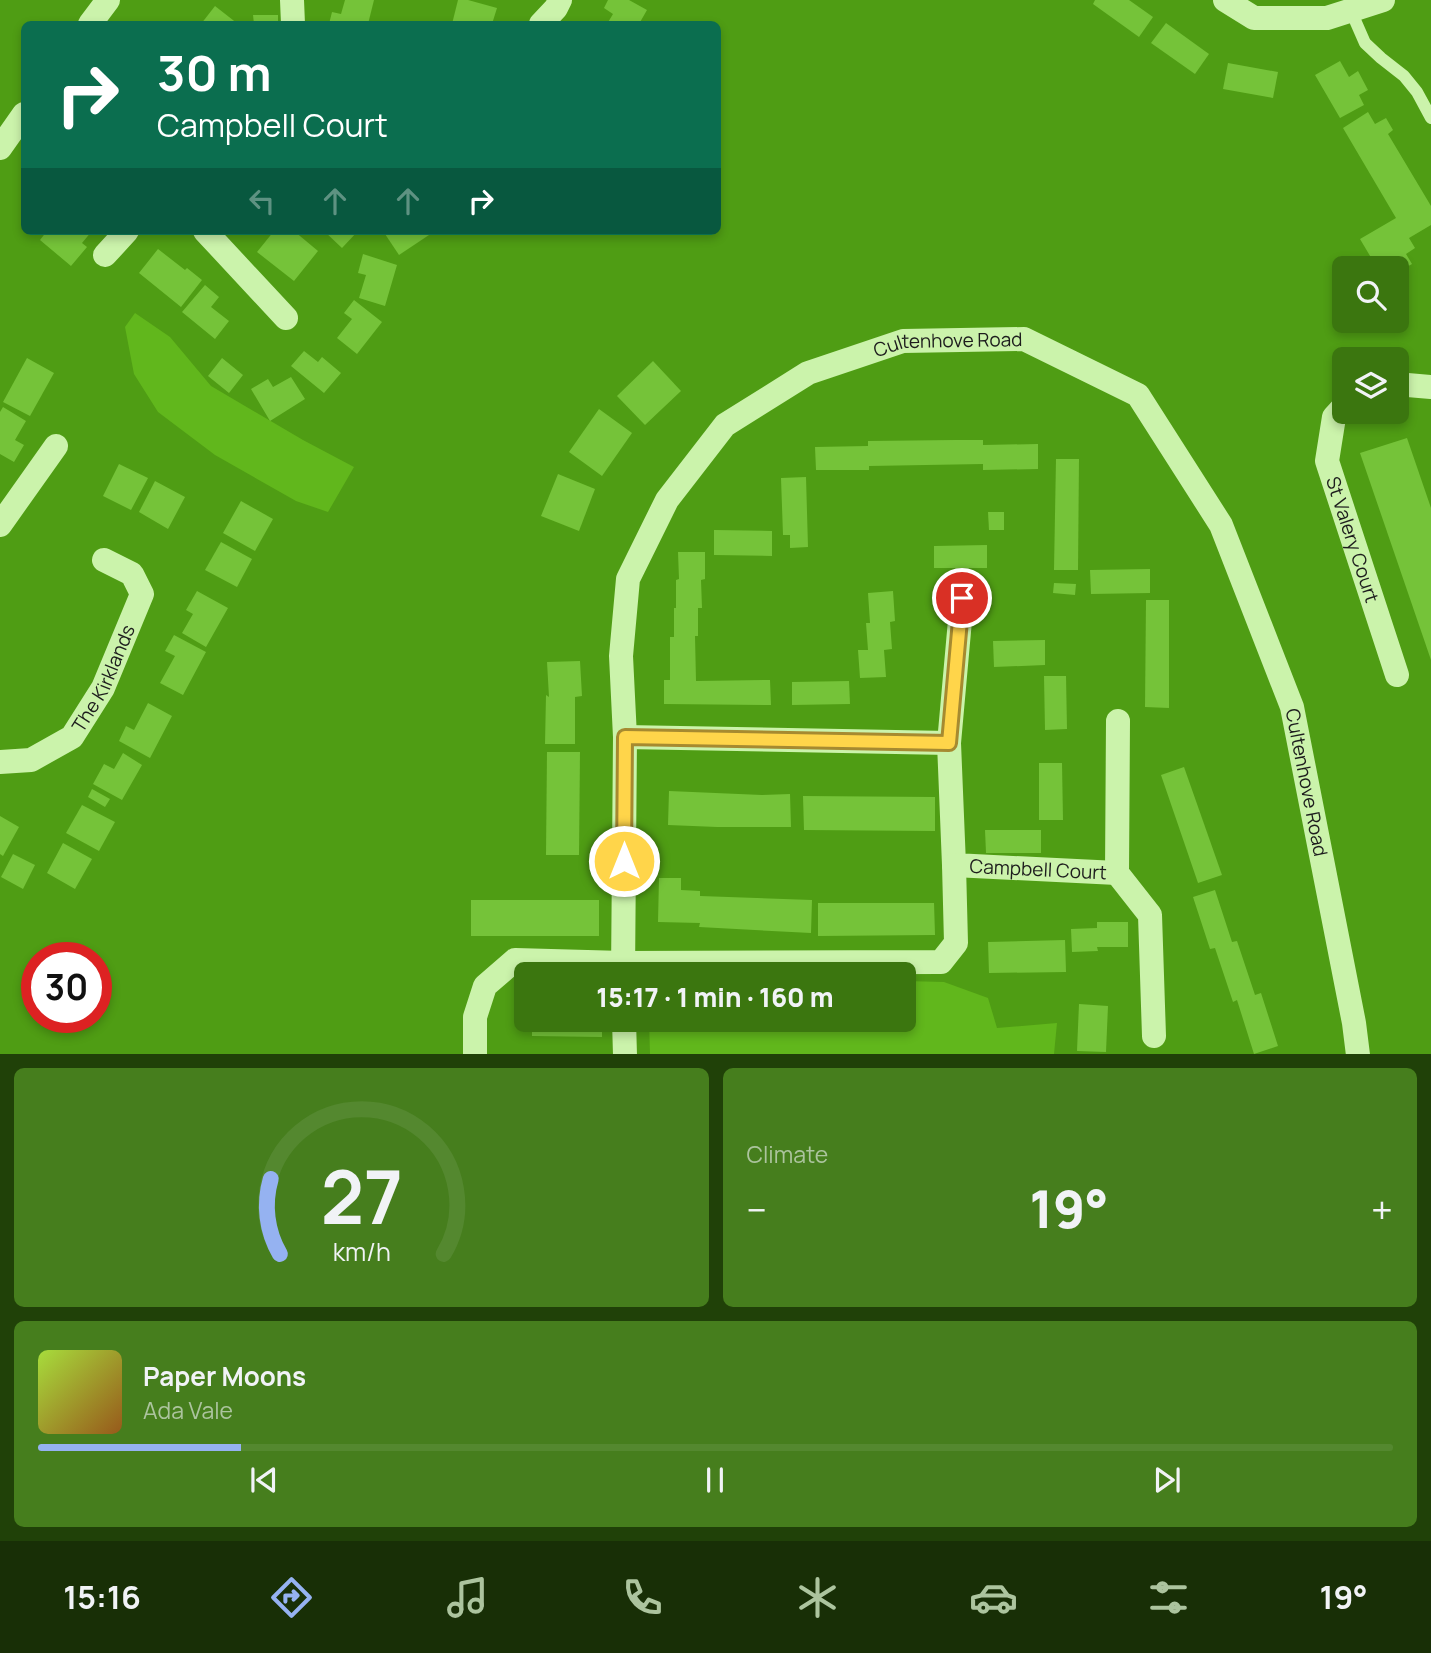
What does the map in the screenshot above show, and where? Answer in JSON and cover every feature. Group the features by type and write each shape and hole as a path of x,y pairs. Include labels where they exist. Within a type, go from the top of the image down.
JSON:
{"street":[{"path":"92,21 108,0"},
{"path":"292,0 293,21"},
{"path":"544,21 560,0"},
{"path":"1225,0 1254,18 1327,19 1383,0"},
{"path":"0,148 21,118"},
{"path":"105,255 123,235"},
{"path":"209,235 286,318"},
{"name":"Cultenhove Road","path":"623,962 625,737 621,656 628,579 667,500 725,425 808,373 904,341 1024,339 1138,394 1221,525 1292,707 1358,1054"},
{"path":"1409,385 1431,387"},
{"name":"St Valery Court","path":"1333,424 1327,461 1397,676"},
{"path":"0,524 56,446"},
{"name":"The Kirklands","path":"0,762 31,760 72,737 103,688 142,594 132,574 104,560"},
{"name":"Campbell Court","path":"962,598 949,743 954,865 1117,873"},
{"name":"Campbell Court","path":"1118,721 1117,873 1150,915 1154,1035"},
{"path":"625,737 949,743"},
{"path":"916,963 941,962 956,943 954,865"},
{"path":"475,1054 475,1017 485,986 515,960 539,962"},
{"path":"624,1032 625,1054"}],"lane":[{"path":"1351,11 1365,43 1404,76 1417,92 1431,118"}],"green space":[{"path":"135,313 170,337 211,386 354,467 328,512 296,501 215,455 158,412 134,374 125,327"},
{"path":"916,981 944,982 988,998 997,1028 1057,1023 1054,1054 650,1054 649,1032 916,1032"}],"building":[{"path":"345,0 374,0 369,21 330,21 332,12 341,14"},
{"path":"458,0 497,8 493,21 453,21"},
{"path":"608,0 629,0 647,10 641,21 609,21 613,14 604,8"},
{"path":"1095,0 1129,0 1153,17 1139,37 1093,4"},
{"path":"215,6 234,21 203,21"},
{"path":"253,15 278,15 278,21 254,21"},
{"path":"1166,23 1209,54 1195,74 1151,43"},
{"path":"1340,61 1349,77 1358,71 1368,90 1359,95 1364,105 1340,118 1315,75"},
{"path":"1228,63 1278,72 1273,98 1223,89"},
{"path":"1368,112 1375,124 1386,118 1393,130 1388,134 1431,206 1431,225 1409,238 1415,248 1406,254 1407,256 1370,256 1360,239 1396,218 1343,128"},
{"path":"44,235 89,235 82,243 87,247 71,266 40,240"},
{"path":"271,235 299,235 318,251 294,281 257,252"},
{"path":"328,235 354,235 342,248"},
{"path":"386,235 429,235 399,255"},
{"path":"158,249 202,280 181,307 139,273"},
{"path":"363,254 397,265 385,306 359,298 366,275 358,273"},
{"path":"205,285 219,297 211,307 229,321 215,339 182,312"},
{"path":"354,300 382,322 357,354 337,338 352,319 344,313"},
{"path":"304,351 318,362 322,357 341,373 324,393 291,366"},
{"path":"27,358 54,373 30,416 3,402"},
{"path":"222,358 243,375 229,393 208,376"},
{"path":"653,361 681,391 645,425 617,396"},
{"path":"291,377 305,399 270,421 251,389 268,379 273,387"},
{"path":"3,407 26,421 15,440 24,445 14,462 0,454 0,412"},
{"path":"599,409 632,433 602,476 569,452"},
{"path":"1407,438 1431,508 1431,660 1360,453"},
{"path":"983,440 983,445 1038,444 1038,469 983,470 983,464 816,470 815,447 868,446 868,441"},
{"path":"1056,459 1079,459 1078,570 1054,570"},
{"path":"119,464 148,478 131,510 103,496"},
{"path":"558,474 595,489 579,531 541,516"},
{"path":"806,477 808,547 790,548 790,535 783,535 781,478"},
{"path":"155,481 185,497 168,529 139,512"},
{"path":"241,501 273,519 255,551 223,533"},
{"path":"988,512 1004,512 1004,530 989,530"},
{"path":"714,530 772,531 772,556 714,555"},
{"path":"221,542 252,559 237,587 205,570"},
{"path":"987,545 987,568 934,568 934,546"},
{"path":"678,552 705,552 705,579 701,580 702,608 698,608 698,636 695,636 696,681 770,680 771,705 664,704 664,680 670,680 670,637 674,637 676,580 679,579"},
{"path":"1150,569 1150,593 1091,594 1090,570"},
{"path":"1054,583 1076,584 1075,595 1053,593"},
{"path":"197,591 228,608 206,647 182,633 193,614 186,610"},
{"path":"893,591 895,621 890,622 892,649 884,650 886,677 860,678 858,650 868,650 868,593"},
{"path":"1146,600 1169,600 1169,708 1145,707"},
{"path":"174,635 206,652 183,695 160,683 175,656 165,651"},
{"path":"1045,640 1045,665 994,667 993,641"},
{"path":"580,661 582,696 575,697 575,744 545,744 546,695 549,697 547,662"},
{"path":"1044,676 1066,676 1067,729 1045,730"},
{"path":"849,681 850,704 792,705 792,682"},
{"path":"148,703 172,716 150,758 119,741 126,726 134,730"},
{"path":"547,752 580,752 579,855 546,855"},
{"path":"123,753 142,765 122,800 93,784 104,764 114,769"},
{"path":"1039,763 1062,763 1063,820 1039,820"},
{"path":"1184,767 1222,875 1198,883 1161,775"},
{"path":"92,789 110,799 105,807 88,797"},
{"path":"669,791 790,794 791,827 668,825"},
{"path":"803,796 935,797 935,831 804,830"},
{"path":"82,805 115,822 99,851 66,833"},
{"path":"0,816 19,827 3,856 0,854"},
{"path":"985,830 1041,830 1041,853 986,853"},
{"path":"63,843 92,859 75,889 47,873"},
{"path":"13,854 35,865 23,889 1,877"},
{"path":"659,878 681,878 681,890 700,891 700,896 812,900 811,933 658,922"},
{"path":"1215,890 1232,942 1237,941 1255,995 1261,993 1278,1046 1254,1054 1237,1000 1233,1002 1215,948 1210,949 1193,897"},
{"path":"471,900 599,900 599,936 471,936"},
{"path":"818,903 934,903 935,935 818,936"},
{"path":"1097,922 1128,922 1128,947 1097,947 1098,951 1072,952 1071,929 1097,928"},
{"path":"1065,940 1066,972 989,973 988,942"},
{"path":"1079,1004 1108,1006 1106,1052 1077,1051"},
{"path":"532,1032 602,1032 602,1037 532,1036"}],"route":[{"path":"624,861 625,737 949,743 962,598"}]}
